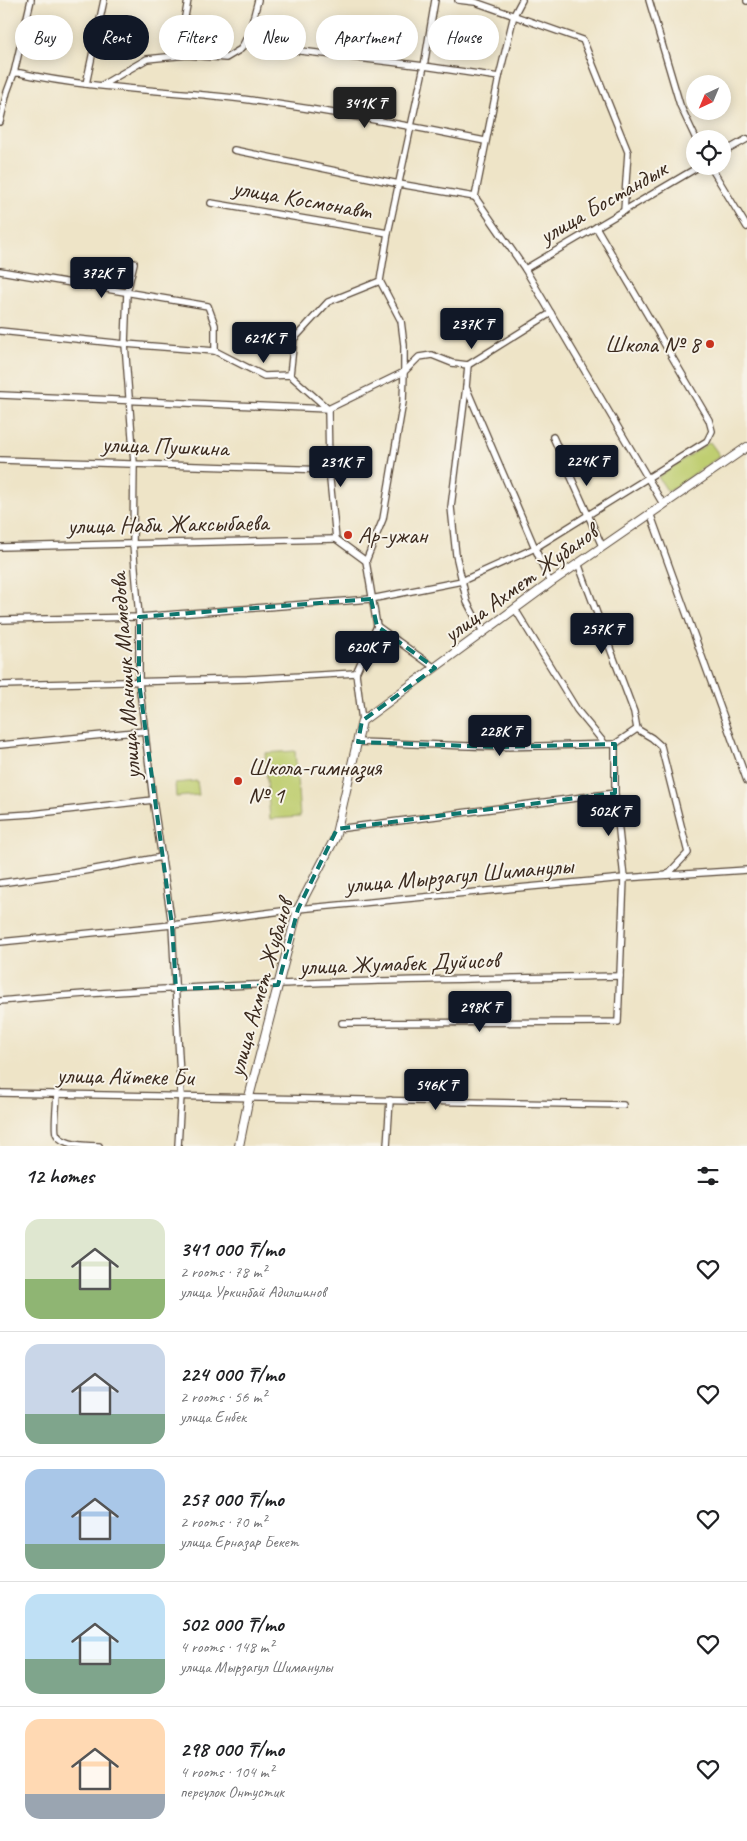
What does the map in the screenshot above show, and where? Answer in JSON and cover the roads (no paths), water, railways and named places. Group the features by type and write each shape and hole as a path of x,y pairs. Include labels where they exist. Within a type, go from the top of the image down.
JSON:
{"main road":[{"name":"улица Ахмет Жубанов","path":"239,1146 248,1097 298,909 335,838 362,721 578,563 747,447"}],"street":[{"path":"0,122 32,0"},
{"path":"86,84 104,0"},
{"path":"185,15 188,0"},
{"path":"234,53 241,49 250,31 258,0"},
{"path":"362,721 356,673 377,626 366,561 383,519 403,402 404,345 400,321 380,281 388,233 424,66 436,0"},
{"path":"458,0 475,2 583,40 628,152 624,211"},
{"path":"522,0 514,16 499,77 475,197 525,269 663,504"},
{"path":"649,0 680,105 692,130"},
{"path":"306,52 499,77"},
{"path":"102,85 148,60 159,59"},
{"path":"14,73 86,84 249,100 411,126 485,141"},
{"path":"731,148 747,139"},
{"path":"234,150 399,184 475,197"},
{"name":"улица Бостандык","path":"525,269 686,174"},
{"path":"715,175 747,227"},
{"name":"улица Космонавт","path":"211,203 388,233"},
{"path":"0,620 138,616 371,599 462,580 535,548 707,441 712,431 709,420 596,228"},
{"name":"улица Маншук Мамедова","path":"134,263 128,292 125,344 134,463 133,544 138,616 139,682 153,800 172,925 181,1095 178,1146"},
{"path":"0,271 208,306 215,325 215,350"},
{"path":"290,375 294,339 328,302 380,281"},
{"path":"0,395 328,410 404,372 419,357 432,355 452,364 468,365 551,313"},
{"path":"0,331 125,344 215,350 264,376 290,375 328,410 329,470 336,539 366,561"},
{"path":"468,365 451,507 456,555 467,602 483,632"},
{"path":"466,387 550,583"},
{"path":"553,437 602,546"},
{"name":"улица Пушкина","path":"0,460 329,470"},
{"path":"650,513 747,781"},
{"name":"улица Наби Жаксыбаева","path":"0,547 336,539"},
{"path":"578,563 634,712 637,729 661,746 688,853 668,875"},
{"path":"515,609 577,710 605,744"},
{"path":"377,626 434,668"},
{"path":"0,685 139,682 356,673"},
{"path":"358,742 498,747 615,744 637,729"},
{"path":"0,745 145,731"},
{"path":"342,1023 618,1022 624,878 615,793 615,744"},
{"path":"337,828 615,793"},
{"path":"0,816 153,800"},
{"path":"0,883 73,873 162,857"},
{"name":"улица Мырзагул Шиманулы","path":"0,942 172,925 298,909 624,878 747,870"},
{"name":"улица Жумабек Дуйисов","path":"0,1001 78,994 176,989 407,980 620,976"},
{"name":"улица Айтеке Би","path":"0,1093 181,1095 623,1106"},
{"path":"57,1093 56,1133 60,1139 75,1145 99,1146"},
{"path":"387,1146 390,1100"}],"place":[{"name":"Школа № 8","path":"710,344"},
{"name":"Ар-ужан","path":"348,535"},
{"name":"Школа-гимназия № 1","path":"238,781"}]}
